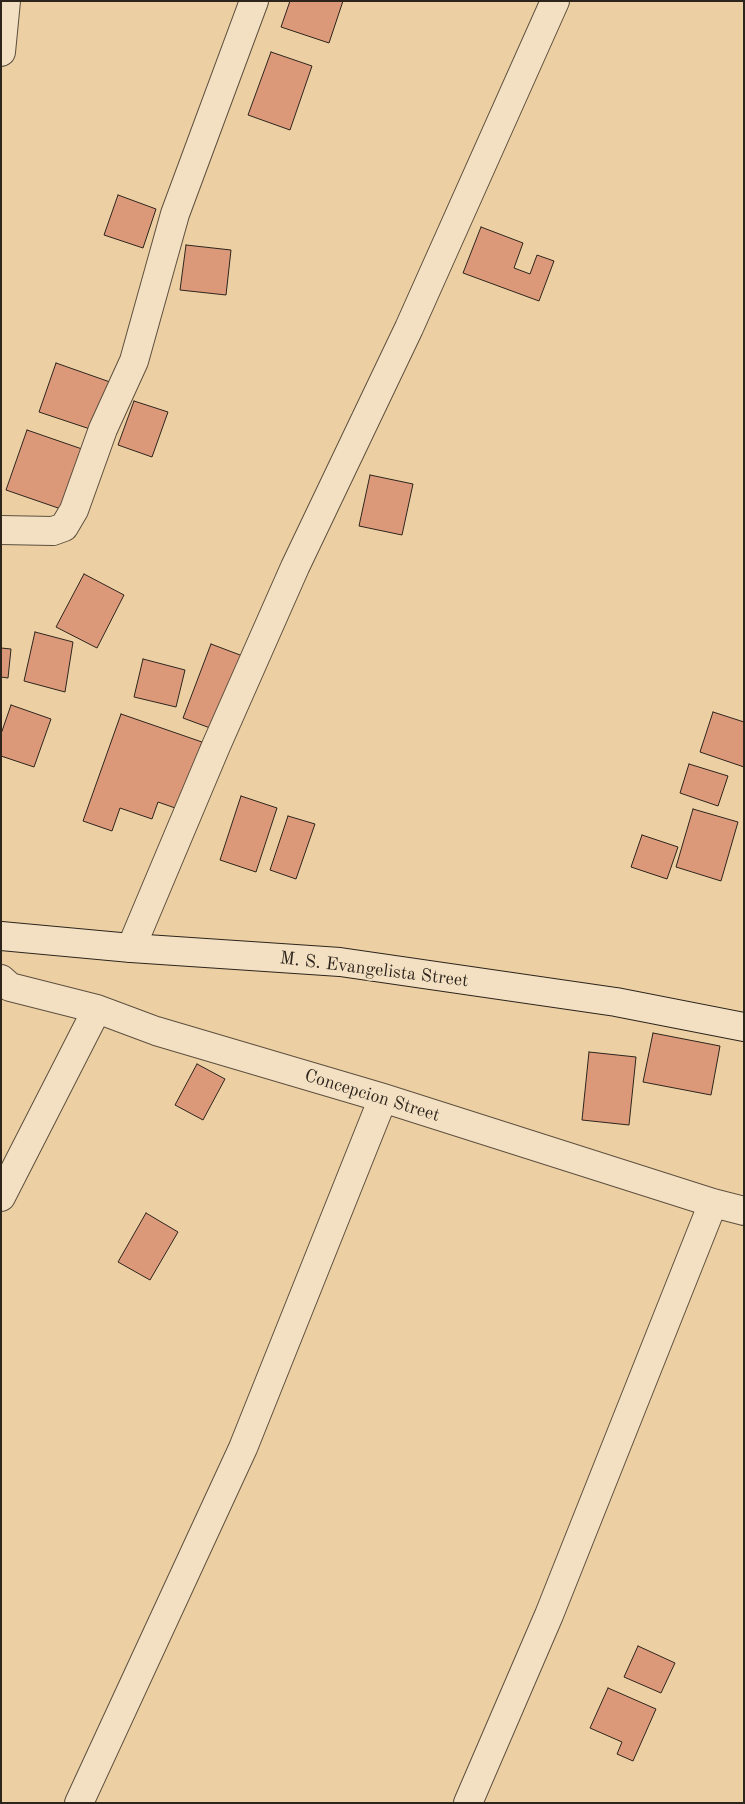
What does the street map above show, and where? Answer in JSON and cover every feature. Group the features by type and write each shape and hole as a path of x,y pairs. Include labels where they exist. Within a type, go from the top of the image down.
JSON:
{"street":[{"path":"1,52 6,1"},
{"path":"1,530 53,531 64,527 74,510 103,429 134,361 175,214 254,1"},
{"path":"131,948 216,746 295,567 409,328 555,1"},
{"name":"M. S. Evangelista Street","path":"1,936 131,948 340,962 616,1002 744,1027"},
{"name":"Concepcion Street","path":"1,979 10,986 97,1008 156,1031 383,1098 713,1203 744,1211"},
{"path":"1,1197 97,1008"},
{"path":"79,1803 243,1448 383,1098"},
{"path":"468,1803 549,1615 713,1203"}],"building":[{"path":"290,1 343,1 329,43 281,27"},
{"path":"271,52 312,66 290,130 248,115"},
{"path":"118,195 156,209 143,248 104,235"},
{"path":"481,227 523,243 514,268 530,274 537,255 554,261 539,301 463,273"},
{"path":"186,245 231,250 226,295 180,290"},
{"path":"56,363 110,382 93,430 39,412"},
{"path":"134,401 168,412 152,457 118,445"},
{"path":"27,430 82,449 61,509 6,490"},
{"path":"370,475 413,484 402,535 359,526"},
{"path":"84,574 124,595 97,648 56,627"},
{"path":"35,632 73,642 65,692 24,681"},
{"path":"211,644 248,658 221,732 183,718"},
{"path":"1,648 11,649 8,678 1,677"},
{"path":"143,659 185,670 176,707 134,697"},
{"path":"11,705 51,719 34,767 1,756 1,734"},
{"path":"713,712 744,722 744,767 700,752"},
{"path":"121,714 202,742 178,809 158,802 152,819 120,808 112,831 83,821"},
{"path":"689,764 728,776 718,806 680,793"},
{"path":"241,796 277,808 256,872 220,860"},
{"path":"693,809 738,822 721,881 676,867"},
{"path":"288,816 315,824 296,879 270,870"},
{"path":"642,835 678,847 667,879 631,867"},
{"path":"653,1033 720,1046 711,1095 643,1082"},
{"path":"589,1052 636,1057 629,1125 582,1120"},
{"path":"197,1064 225,1079 203,1120 175,1105"},
{"path":"146,1213 178,1232 150,1280 118,1262"},
{"path":"638,1646 675,1663 661,1693 624,1677"},
{"path":"608,1688 656,1709 633,1761 617,1754 622,1742 590,1728"}]}
